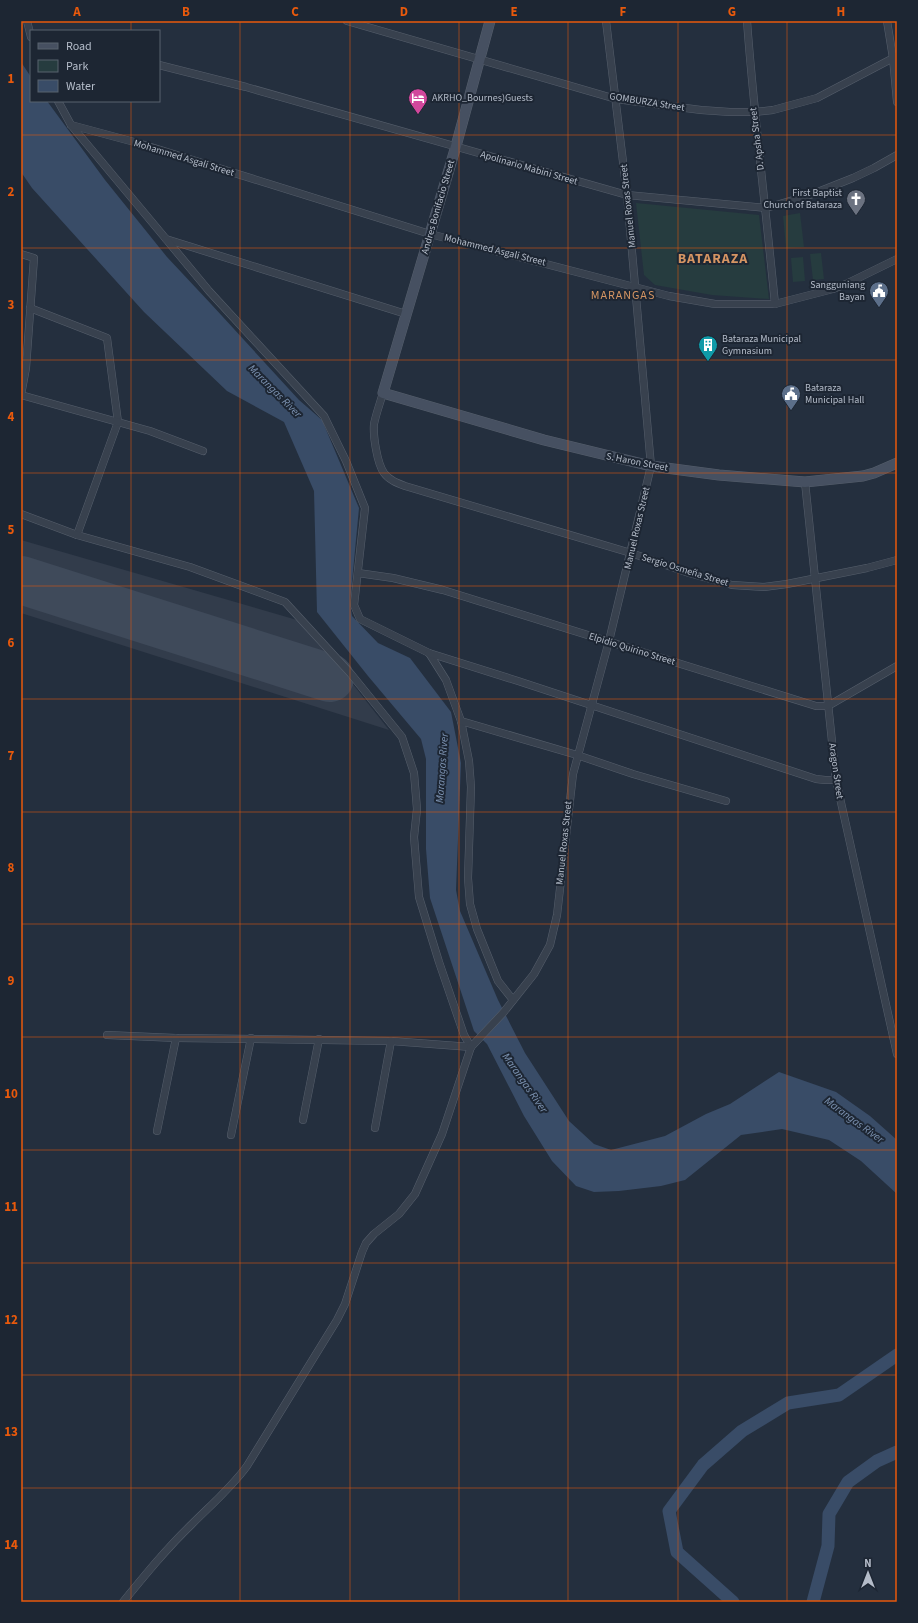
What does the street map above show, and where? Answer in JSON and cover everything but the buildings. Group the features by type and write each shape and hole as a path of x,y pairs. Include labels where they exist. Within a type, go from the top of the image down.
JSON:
{"street":[{"path":"27,21 30,32"},
{"name":"GOMBURZA Street","path":"347,21 616,99 701,110 754,112 793,106 817,98 895,57"},
{"name":"Andres Bonifacio Street","path":"383,393 456,146 490,21"},
{"name":"Manuel Roxas Street","path":"471,1047 503,1013 534,974 550,945 557,915 571,785 591,704 609,641 652,466 627,195 606,21"},
{"name":"D. Apsha Street","path":"747,21 754,112 766,208 775,304"},
{"path":"887,21 895,57 897,102"},
{"name":"Apolinario Mabini Street","path":"160,65 246,86 627,195 766,208 810,195 847,180 874,168 897,154"},
{"path":"59,102 71,125 160,234 166,239 209,291 324,416 346,461 365,508 354,605 360,619 429,653 591,704 816,779 836,780"},
{"name":"Mohammed Asgali Street","path":"71,125 138,143 430,234 669,296 715,304 775,304 839,287 897,259"},
{"path":"166,239 406,314"},
{"path":"21,254 34,258 21,395 150,431 203,451"},
{"path":"30,308 107,338 118,422 77,534"},
{"name":"S. Haron Street","path":"383,393 544,440 652,466 719,475 805,482 862,476 874,473 897,463"},
{"name":"Sergio Osmeña Street","path":"383,393 374,423 374,431 381,465 388,476 395,482 405,486 732,585 764,587 816,578 897,560"},
{"name":"Aragon Street","path":"805,482 836,780 897,1054"},
{"path":"21,514 77,534 190,567 285,602 351,674 402,738 414,773 417,810 414,837 419,897 464,1035 471,1047 442,1134 415,1194 399,1214 374,1234 366,1243 338,1320 259,1446 237,1479 178,1538 123,1602"},
{"name":"Elpidio Quirino Street","path":"358,572 393,578 443,590 807,704 828,706"},
{"path":"429,653 446,680 461,722 469,761 471,787 468,862 470,904 477,929 498,980 513,1000"},
{"path":"828,706 897,666"},
{"path":"461,722 578,754 641,776 726,801"},
{"path":"107,1035 176,1038 391,1041 471,1047"},
{"path":"157,1131 176,1038"},
{"path":"231,1135 251,1038"},
{"path":"303,1120 319,1039"},
{"path":"375,1128 391,1041"}],"shaded area":[{"path":"21,540 297,620 344,673 389,730 21,613"}],"green space":[{"path":"636,203 759,215 769,299 712,295 655,285 644,275"},
{"path":"800,213 804,247 786,248 783,216"},
{"path":"821,253 824,279 813,280 810,254"},
{"path":"803,257 805,281 793,282 791,258"}],"water":[{"path":"21,62 30,76 30,102 48,102 105,180 167,257 299,400 322,420 359,508 350,603 352,616 378,643 410,658 451,712 461,763 456,890 460,911 498,1000 525,1053 569,1121 594,1144 611,1150 665,1136 706,1114 730,1104 779,1072 836,1092 870,1116 897,1140 897,1194 861,1161 829,1140 782,1129 741,1135 685,1180 661,1186 619,1191 594,1192 576,1186 552,1161 524,1116 487,1044 474,1031 430,898 426,849 426,759 421,739 317,612 314,491 284,422 227,391 144,312 32,188 21,172"}],"waterway":[{"name":"Marangas River","path":"733,1602 677,1552 669,1511 703,1465 742,1431 788,1403 839,1395 897,1355"},
{"name":"Marangas River","path":"813,1602 828,1546 829,1514 848,1482 877,1461 897,1452"}],"runway":[{"path":"21,580 330,678"}],"place":[{"name":"AKRHO_Bournes)Guests","path":"418,115"},
{"name":"First Baptist Church of Bataraza","path":"856,216"},
{"name":"Sangguniang Bayan","path":"879,308"},
{"name":"Bataraza Municipal Gymnasium","path":"708,362"},
{"name":"Bataraza Municipal Hall","path":"791,411"}],"district":[{"name":"BATARAZA","path":"713,259"},
{"name":"MARANGAS","path":"623,295"}]}
